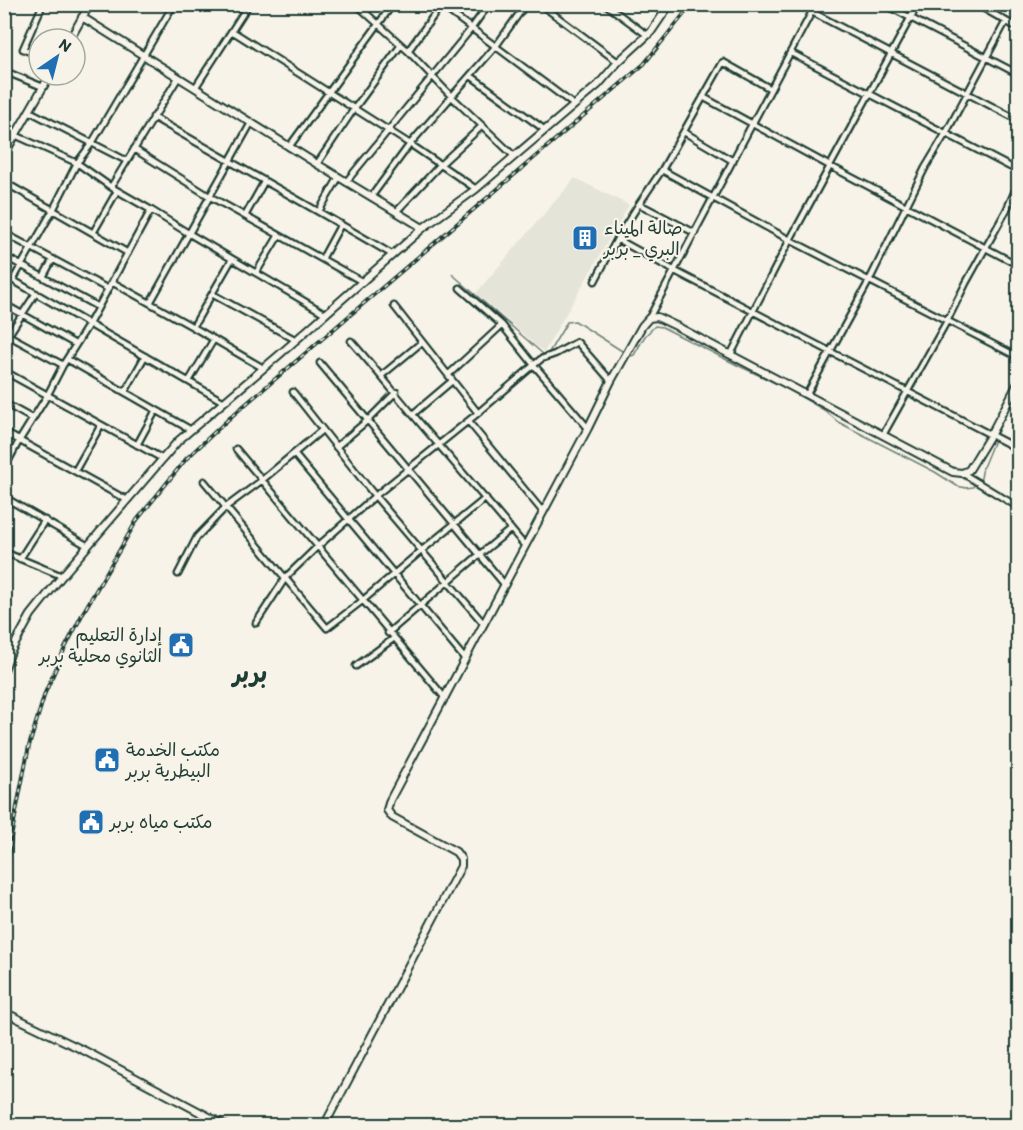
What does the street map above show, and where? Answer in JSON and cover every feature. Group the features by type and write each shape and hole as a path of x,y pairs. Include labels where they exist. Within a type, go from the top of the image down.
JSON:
{"street":[{"path":"33,27 43,4"},
{"path":"13,280 76,164 92,143 174,4"},
{"path":"195,88 249,4"},
{"path":"356,4 408,51 514,156"},
{"path":"290,147 393,4"},
{"path":"346,182 489,4"},
{"path":"371,197 410,144 496,46 526,4"},
{"path":"540,4 618,62"},
{"path":"604,4 647,35"},
{"path":"4,670 11,651 31,615 178,441 423,228 476,189 598,85 618,62 647,35 670,4"},
{"path":"324,1125 460,866 461,859 456,852 392,817 387,810 390,800 611,381 675,271 816,4"},
{"path":"884,4 1018,74"},
{"path":"730,354 918,4"},
{"path":"976,4 1018,28"},
{"path":"77,27 89,5"},
{"path":"408,51 441,5 574,105"},
{"path":"812,12 1018,120"},
{"path":"82,18 423,228"},
{"path":"807,394 869,280 925,168 1006,21"},
{"path":"232,31 410,144 476,189"},
{"path":"316,164 401,45"},
{"path":"790,53 1018,171"},
{"path":"595,281 617,239 662,170 723,62 771,89"},
{"path":"4,71 27,80"},
{"path":"471,76 545,130"},
{"path":"111,187 178,78"},
{"path":"4,155 43,87"},
{"path":"703,97 1018,265"},
{"path":"29,111 127,160"},
{"path":"153,117 393,255"},
{"path":"150,303 251,123"},
{"path":"396,212 440,165 482,126"},
{"path":"684,132 733,161"},
{"path":"15,135 76,164 117,191 326,314"},
{"path":"134,149 209,196 363,282"},
{"path":"662,170 790,240 1018,357"},
{"path":"319,211 339,177"},
{"path":"4,182 128,253"},
{"path":"245,216 264,182"},
{"path":"883,435 947,321 1018,184"},
{"path":"93,233 117,191"},
{"path":"639,204 695,233"},
{"path":"4,469 75,344 89,324 152,210"},
{"path":"322,259 341,224"},
{"path":"4,233 108,289"},
{"path":"256,273 279,235"},
{"path":"617,239 1018,450"},
{"path":"4,256 98,307"},
{"path":"43,277 53,259"},
{"path":"193,327 232,259"},
{"path":"4,275 224,402"},
{"path":"112,282 263,368"},
{"path":"460,288 502,325 588,428"},
{"path":"4,342 7,334 36,293"},
{"path":"212,294 296,340"},
{"path":"4,304 75,344"},
{"path":"394,306 478,413"},
{"path":"649,318 657,317 730,354 952,472 962,473 1018,507"},
{"path":"448,375 502,325"},
{"path":"7,334 63,365"},
{"path":"189,381 214,339"},
{"path":"351,341 525,546"},
{"path":"381,376 422,342"},
{"path":"256,623 286,577 317,547 541,359 577,342 611,381"},
{"path":"124,392 145,356"},
{"path":"67,359 191,430"},
{"path":"320,363 505,585"},
{"path":"4,371 163,459"},
{"path":"413,414 452,381"},
{"path":"962,473 969,470 1018,383"},
{"path":"336,447 396,392"},
{"path":"292,393 375,496 484,624"},
{"path":"4,403 33,419"},
{"path":"137,445 156,410"},
{"path":"468,421 543,512"},
{"path":"75,471 101,425"},
{"path":"178,574 197,537 226,507 322,430"},
{"path":"4,432 127,500"},
{"path":"236,449 444,698"},
{"path":"294,453 465,659"},
{"path":"204,482 327,628 486,498"},
{"path":"4,497 88,546"},
{"path":"20,559 45,520"},
{"path":"388,633 511,529"},
{"path":"4,552 62,576"},
{"path":"356,666 393,639"},
{"path":"4,1012 85,1051 226,1125"}],"shaded area":[{"path":"575,178 629,205 544,352 476,293"}],"waterway":[{"path":"452,274 543,354 548,354 567,322 575,321 622,351"},
{"path":"631,356 655,326 662,327 786,388 824,410 838,422 935,472 957,486 966,488 973,487 975,484"},
{"path":"978,481 1000,426"}],"railway":[{"path":"4,900 11,837 29,746 45,693 84,611 137,520 186,459 233,415 644,64 692,4"},
{"path":"4,1068 7,1126"}],"place":[{"name":"صالة الميناء البري _ بربر","path":"585,238"},
{"name":"إدارة التعليم الثانوي محلية بربر","path":"181,645"},
{"name":"مكتب الخدمة البيطرية بربر","path":"107,760"},
{"name":"مكتب مياه بربر","path":"91,822"}],"district":[{"name":"بربر","path":"250,674"}]}
